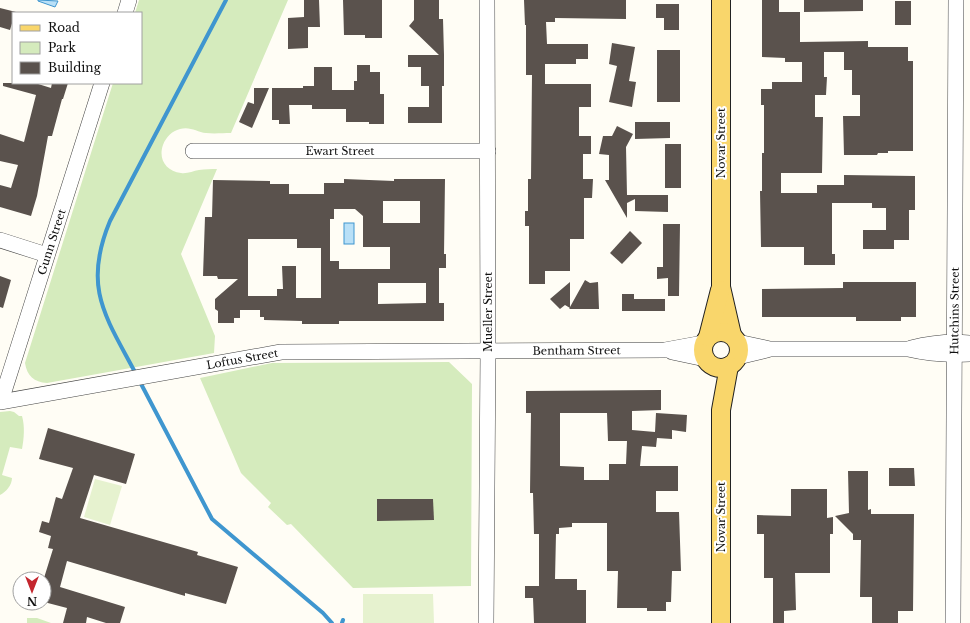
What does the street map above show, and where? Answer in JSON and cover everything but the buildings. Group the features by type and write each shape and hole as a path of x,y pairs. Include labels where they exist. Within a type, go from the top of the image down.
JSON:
{"main road":[{"name":"Novar Street","path":"721,0 721,623"},
{"name":"Novar Street","path":"721,287 721,351"}],"street":[{"path":"125,12 129,0"},
{"name":"Mueller Street","path":"486,623 488,351 487,0"},
{"name":"Hutchins Street","path":"953,623 956,0"},
{"name":"Gunn Street","path":"1,401 102,84"},
{"name":"Ewart Street","path":"193,151 488,151"},
{"path":"0,240 47,255"},
{"name":"Bentham Street","path":"488,351 908,349 929,354 970,343"},
{"name":"Bentham Street","path":"954,348 970,354"},
{"name":"Loftus Street","path":"1,401 281,352 488,351"}],"green space":[{"path":"139,0 288,0 231,133 209,133 184,128 174,131 163,145 162,155 164,164 171,170 186,173 217,169 181,254 215,336 214,353 47,383 38,381 29,375 25,363 113,84 142,84 142,12 135,12"},
{"path":"449,362 472,384 471,586 353,588 291,524 287,525 268,507 271,503 241,473 200,378 272,363"},
{"path":"10,411 22,416 24,428 23,441 22,449 10,447 2,475 12,478 12,481 8,488 0,495 0,412"},
{"path":"95,479 122,486 110,525 84,517"},
{"path":"363,594 433,594 434,623 363,623"},
{"path":"27,618 37,618 51,623 27,623"}],"water":[{"path":"38,0 58,1 55,7"},
{"path":"344,223 354,223 354,244 344,244"}],"waterway":[{"path":"136,374 115,335 101,301 98,284 98,265 102,244 110,221 226,0"},
{"path":"139,380 212,519 323,613 332,623"}]}
